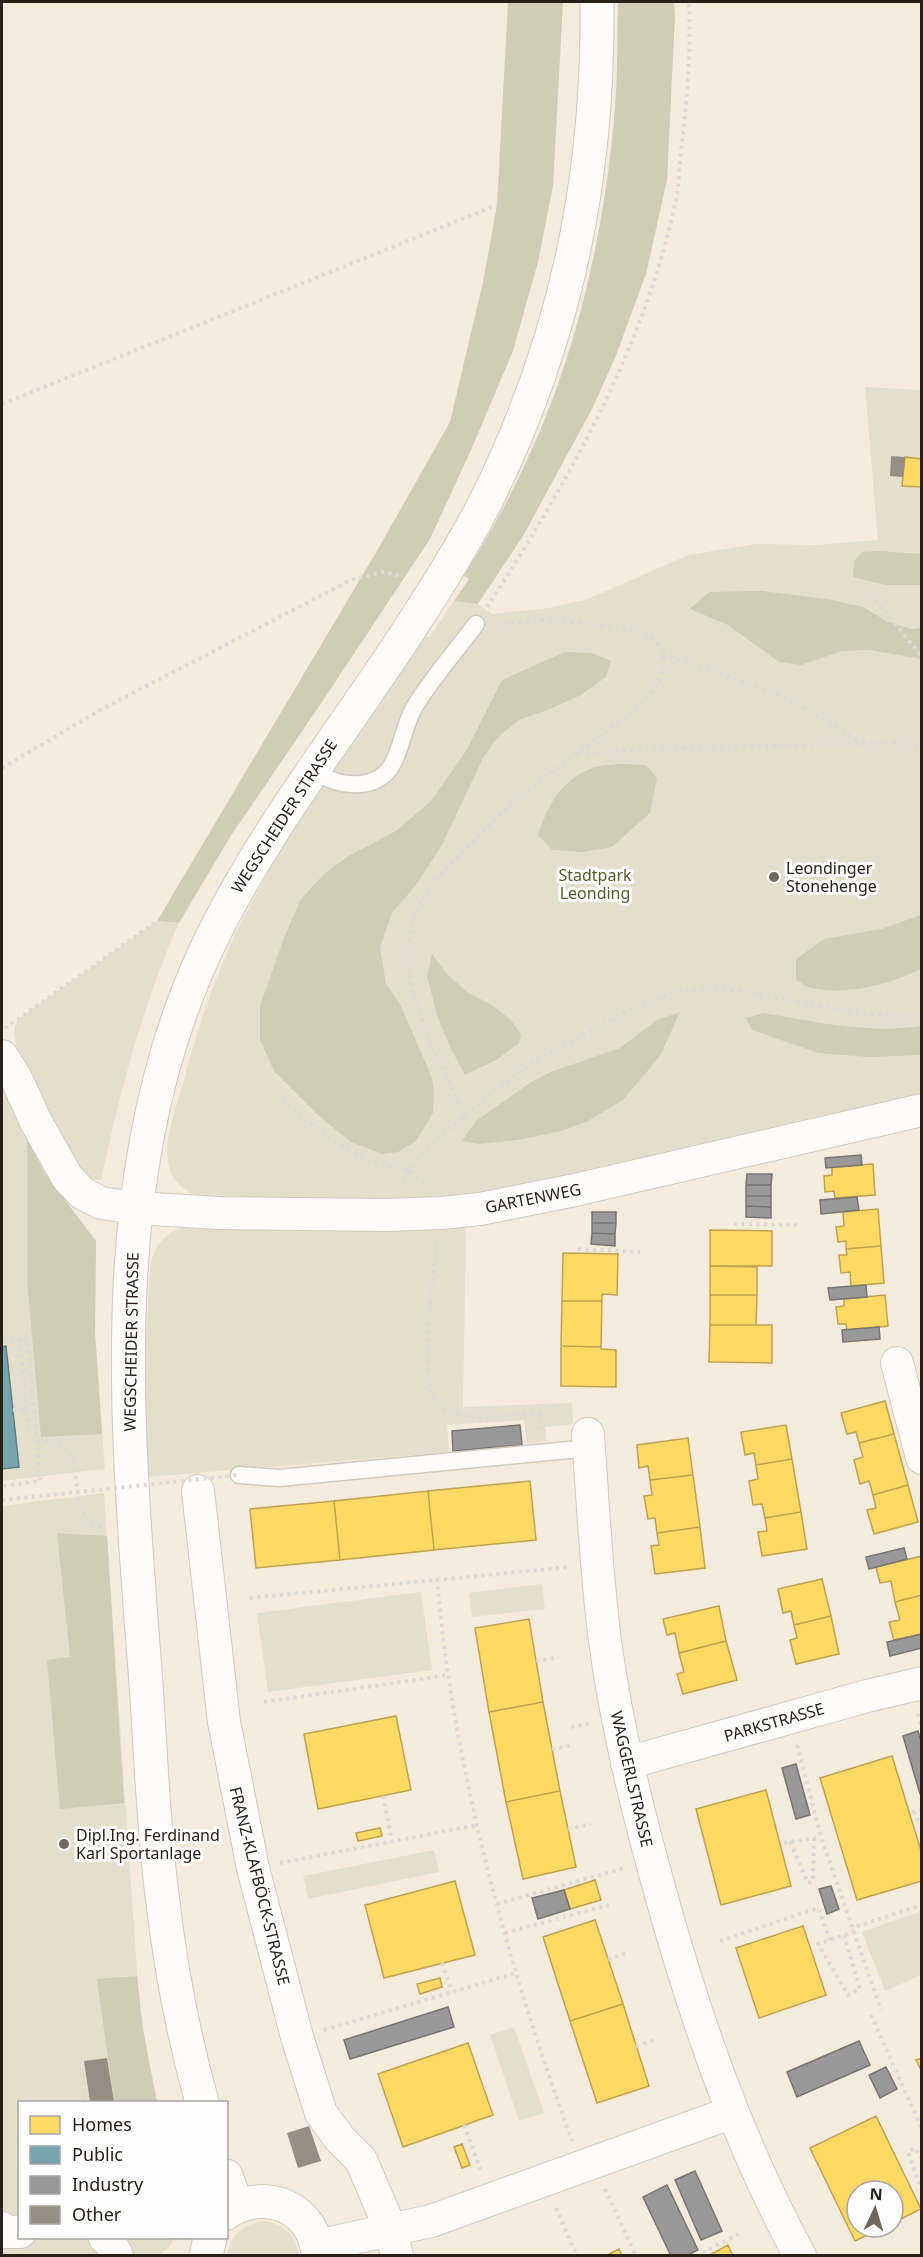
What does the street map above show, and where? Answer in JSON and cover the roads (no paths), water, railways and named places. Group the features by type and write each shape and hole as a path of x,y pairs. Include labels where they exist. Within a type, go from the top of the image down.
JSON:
{"street":[{"name":"WEGSCHEIDER STRASSE","path":"201,2101 182,2026 161,1890 130,1444 128,1336 132,1244 146,1143 159,1083 174,1032 203,956 233,894 275,825 408,632 465,541 487,500 528,407 546,359 559,313 581,218 595,107 597,2"},
{"name":"GARTENWEG","path":"2,1056 17,1080 36,1122 67,1177 82,1193 101,1203 137,1208 218,1213 387,1215 441,1214 480,1209 563,1193 921,1110"},
{"path":"897,1363 921,1458"},
{"name":"WAGGERLSTRASSE","path":"588,1441 596,1566 605,1642 637,1812 683,1971 733,2112 800,2256"},
{"name":"FRANZ-KLAFBÖCK-STRASSE","path":"198,1491 224,1722 253,1868 297,2037 321,2113 340,2139 361,2160 394,2243"},
{"name":"PARKSTRASSE","path":"627,1763 921,1683"},
{"path":"228,2187 232,2210 254,2201 271,2201 290,2208 303,2218 312,2231 318,2251 394,2243 431,2222 733,2112"},
{"path":"2,2228 2,2232 18,2232"},
{"path":"107,2239 117,2256"},
{"path":"206,2256 210,2239"}],"lane":[{"path":"313,770 328,779 349,785 374,783 390,770 414,708 476,624"},
{"path":"239,1475 279,1478 542,1453 588,1441"}],"place":[{"name":"Leondinger Stonehenge","path":"774,877"},
{"name":"Dipl.Ing. Ferdinand Karl Sportanlage","path":"64,1844"}],"park label":[{"name":"Stadtpark Leonding","path":"595,884"}]}
